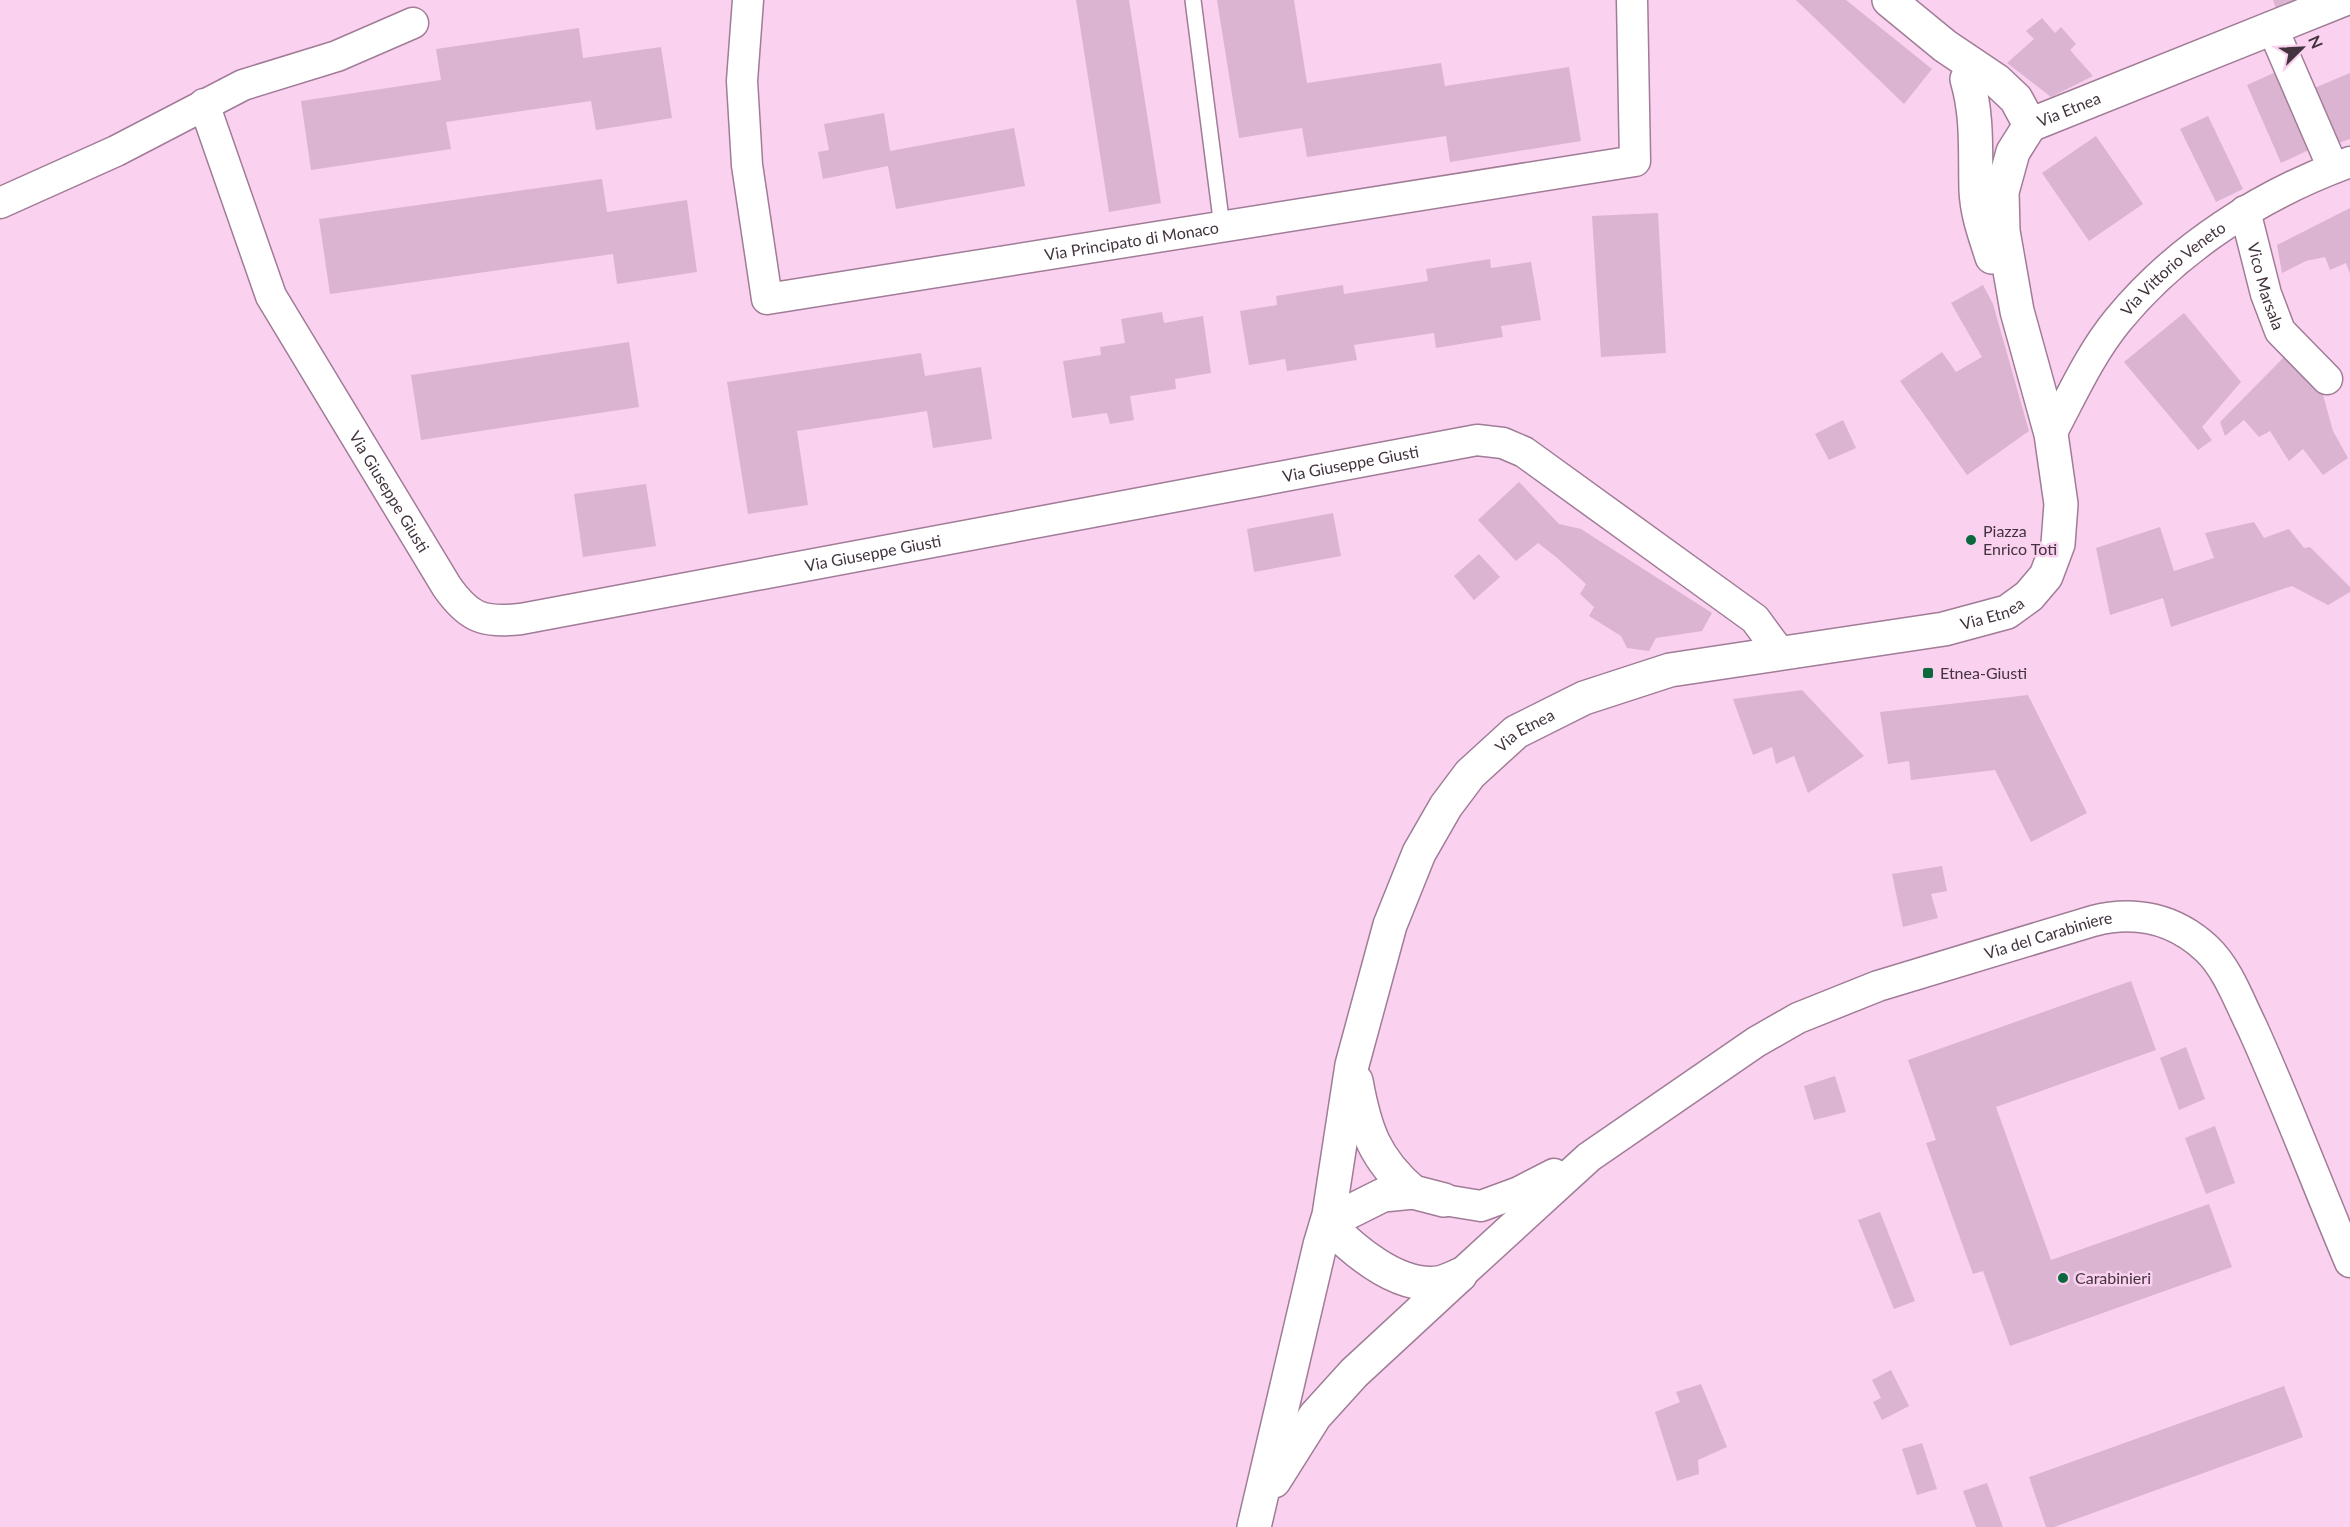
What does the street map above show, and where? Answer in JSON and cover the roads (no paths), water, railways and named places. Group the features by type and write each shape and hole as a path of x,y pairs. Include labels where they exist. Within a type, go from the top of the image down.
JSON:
{"main road":[{"path":"1888,0 1945,46 1997,81 2016,99 2030,124"},
{"name":"Via Etnea","path":"1256,1518 1327,1223 1352,1065 1390,925 1419,853 1446,806 1470,774 1516,732 1584,698 1670,670 1944,629 2007,612 2029,596 2046,576 2058,544 2061,504 2051,434 2017,311 2003,231 2002,192 2013,152 2030,124 2343,0"},
{"path":"1945,46 1985,105 1998,115 2014,122 2030,124"},
{"path":"1967,79 1974,102 1976,191 1981,225 1996,267 2017,311"},
{"path":"1352,1065 1363,1119 1375,1149 1396,1178 1413,1192"},
{"path":"1444,1200 1413,1192 1383,1195 1327,1223 1352,1249 1401,1279 1438,1283 1460,1275"},
{"path":"1256,1518 1315,1416 1354,1373 1460,1275"}],"street":[{"name":"Via Principato di Monaco","path":"748,0 743,92 747,165 767,299 1635,161 1632,0"},
{"path":"0,203 116,151 243,85 337,56 413,23"},
{"path":"2272,27 2342,165"},
{"name":"Via Giuseppe Giusti","path":"204,104 271,297 447,587 460,605 479,618 500,621 521,619 1477,440 1503,443 1524,452 1755,619 1780,653"},
{"name":"Via Vittorio Veneto","path":"2051,434 2092,356 2118,320 2171,264 2245,211 2342,165"},
{"name":"Vico Marsala","path":"2245,211 2266,294 2280,331 2327,379"},
{"name":"Via del Carabiniere","path":"1589,1157 1755,1042 1798,1018 1878,986 2093,921 2113,916 2148,917 2172,925 2191,936 2222,966 2264,1055 2350,1262"},
{"path":"1444,1200 1481,1206 1519,1192 1589,1157"},
{"path":"1460,1275 1589,1157"}],"lane":[{"path":"1193,0 1222,227"}],"place":[{"name":"Piazza Enrico Toti","path":"1971,540"},
{"name":"Etnea-Giusti","path":"1928,673"},
{"name":"Carabinieri","path":"2063,1278"}]}
